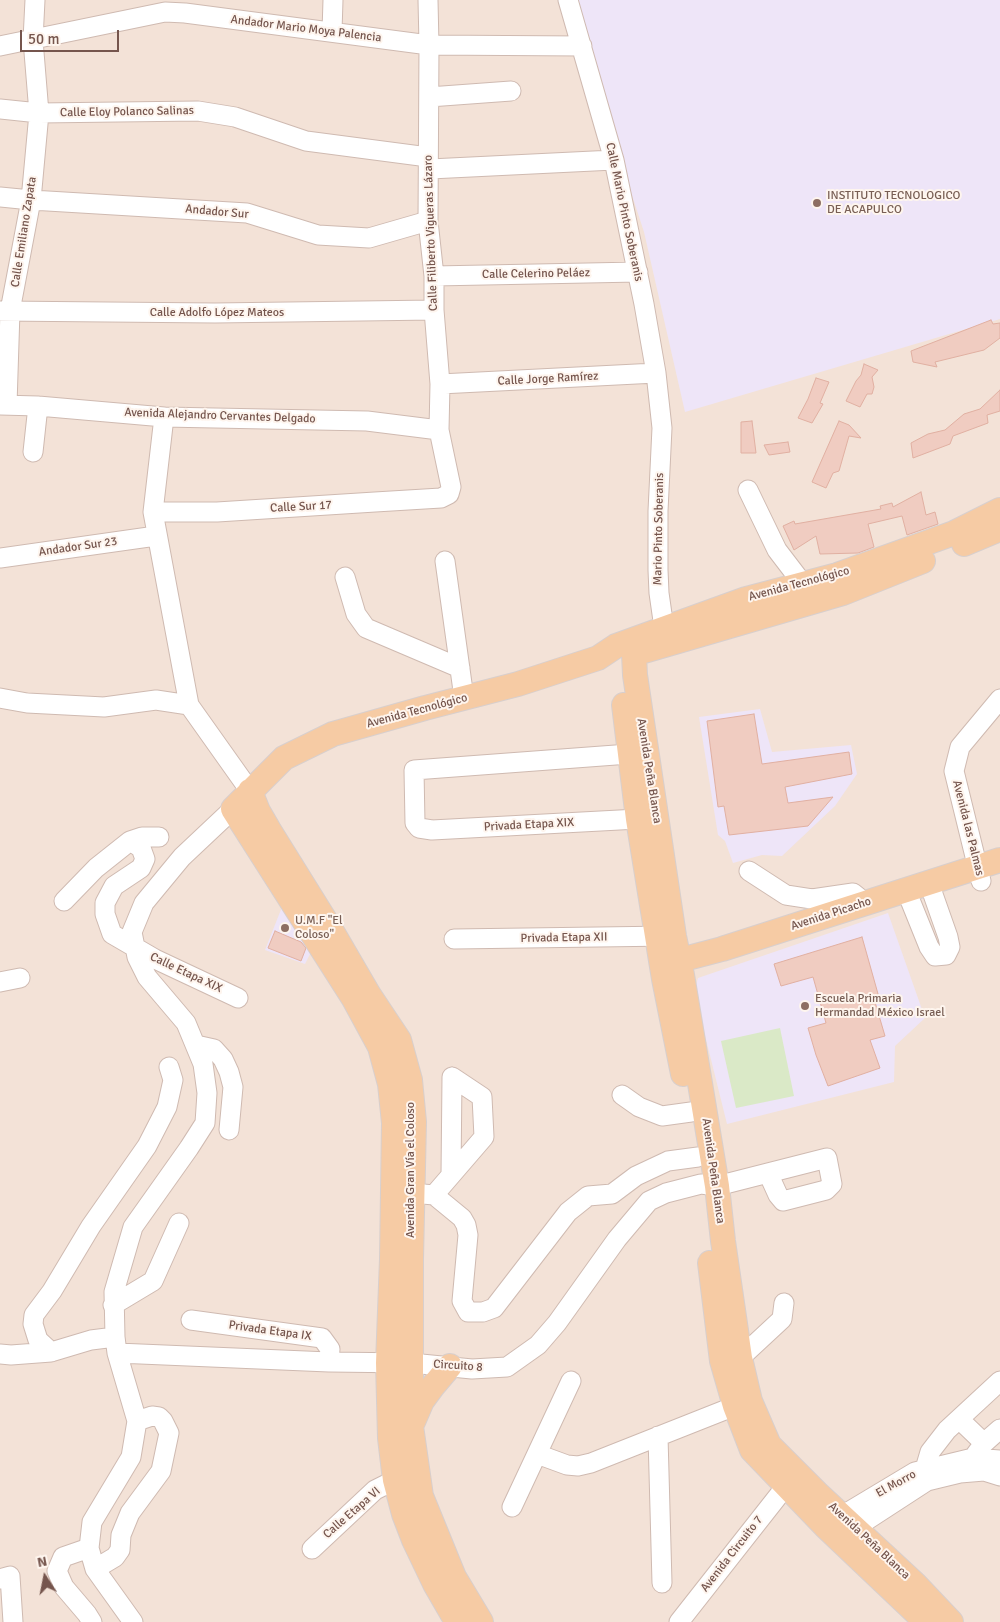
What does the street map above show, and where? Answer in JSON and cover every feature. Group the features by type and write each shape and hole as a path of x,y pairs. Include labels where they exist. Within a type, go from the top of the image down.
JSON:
{"main road":[{"name":"Avenida Tecnológico","path":"620,652 664,628 746,599 838,575 954,533 1000,510"},
{"name":"Avenida Tecnológico","path":"233,809 284,758 333,734 518,684 620,652 751,619 843,593 1000,529"},
{"name":"Avenida Peña Blanca","path":"620,652 629,754 638,819 672,970 709,1185 723,1242 740,1358 750,1401 768,1445 926,1622"},
{"name":"Avenida Peña Blanca","path":"620,652 635,675 665,936"},
{"name":"Avenida Gran Vía el Coloso","path":"250,791 258,811 330,928 368,995 399,1040 410,1080 423,1194 412,1363 411,1426 421,1496 454,1577 482,1622"},
{"name":"Avenida Gran Vía el Coloso","path":"233,809 354,999 380,1047 390,1084 394,1123 388,1363 390,1438 395,1480 404,1514 414,1540 435,1584 457,1622"},
{"name":"Avenida Picacho","path":"672,970 932,889 986,875 1000,860"},
{"name":"Avenida Picacho","path":"672,970 722,949 861,904 908,897"},
{"name":"Avenida Peña Blanca","path":"672,970 698,1157 709,1185 722,1361 735,1406 752,1450 786,1486 915,1584 951,1622"},
{"path":"411,1426 422,1401 450,1366"}],"street":[{"name":"Calle Emiliano Zapata","path":"4,405 5,311 31,200 39,113 33,40 35,0"},
{"path":"332,32 333,0"},
{"name":"Calle Filiberto Vigueras Lázaro","path":"428,0 430,45 428,221 434,276 434,310 440,384 439,430 451,487 449,494"},
{"name":"Calle Mario Pinto Soberanis","path":"568,0 614,160 638,272 656,373 662,428"},
{"name":"Andador Mario Moya Palencia","path":"0,46 165,12 430,45 582,46"},
{"path":"429,97 511,91"},
{"name":"Calle Eloy Polanco Salinas","path":"0,109 39,113 198,111 235,117 306,141 429,163 614,160"},
{"name":"Andador Sur","path":"0,197 247,213 318,235 369,238 428,221"},
{"name":"Calle Celerino Peláez","path":"434,276 638,272"},
{"name":"Calle Adolfo López Mateos","path":"5,311 215,313 434,310"},
{"name":"Calle Jorge Ramírez","path":"440,384 656,373"},
{"name":"Avenida Alejandro Cervantes Delgado","path":"4,405 38,406 164,417 367,421 439,430"},
{"path":"33,452 38,406"},
{"name":"Avenida Gran Vía el Coloso","path":"164,417 153,512 189,705 250,791"},
{"name":"Mario Pinto Soberanis","path":"662,428 658,570 664,628"},
{"path":"748,490 777,550 803,584"},
{"name":"Calle Sur 17","path":"153,512 217,512 355,504 441,498 449,494"},
{"name":"Andador Sur 23","path":"0,558 156,536"},
{"path":"445,560 464,698"},
{"path":"344,577 356,614 366,628 460,668"},
{"path":"0,698 28,703 104,707 156,700 189,705"},
{"name":"Avenida las Palmas","path":"986,875 954,771 960,747 1000,700"},
{"name":"Privada Etapa XIX","path":"629,754 414,770 416,823 419,828 432,830 638,819"},
{"path":"133,1622 95,1569 90,1548 92,1522 131,1457 137,1421 116,1345 114,1292 134,1227 205,1123 207,1093 203,1064 186,1023 147,977 134,948 132,932 144,903 182,856 233,809"},
{"path":"64,901 96,868 130,841 142,837 159,837"},
{"name":"Calle Etapa XIX","path":"130,841 141,848 145,859 141,868 114,886 104,903 104,914 112,934 155,959 238,998"},
{"path":"749,871 786,895 812,899 854,894 858,897 861,904"},
{"path":"908,897 929,948 935,956 946,955 950,947 948,937 932,889"},
{"name":"Privada Etapa XII","path":"454,939 665,936"},
{"path":"0,982 20,978"},
{"path":"196,1045 214,1049 223,1059 229,1072 233,1087 229,1130"},
{"path":"51,1352 38,1340 33,1324 34,1315 52,1291 90,1226 147,1146 167,1107 173,1080 169,1067"},
{"path":"622,1095 640,1107 662,1116 691,1112"},
{"path":"451,1175 423,1194 462,1218 468,1236 462,1301 468,1312 483,1312 494,1308 568,1212 588,1196 612,1194 636,1176 652,1168 668,1162 698,1157"},
{"name":"Circuito 8","path":"0,1354 51,1352 91,1340 116,1345 329,1362 412,1363 472,1370 507,1367 538,1345 558,1323 617,1239 649,1201 666,1193 768,1173"},
{"path":"113,1305 153,1281 179,1223"},
{"path":"740,1358 782,1319 784,1303"},
{"name":"Privada Etapa IX","path":"191,1320 322,1338 330,1349 329,1362"},
{"path":"512,1507 570,1381"},
{"path":"925,1469 930,1452 947,1430 1000,1381"},
{"path":"537,1454 567,1465 578,1466 735,1406"},
{"path":"95,1569 115,1557 120,1550 121,1535 130,1513 161,1471 168,1433 163,1421 159,1417 152,1416 137,1421"},
{"path":"959,1419 985,1462"},
{"path":"985,1462 1000,1430"},
{"path":"658,1436 662,1583"},
{"path":"985,1462 1000,1460"},
{"name":"El Morro","path":"840,1527 926,1481 960,1473 985,1462"},
{"name":"El Morro","path":"840,1527 915,1472 925,1469 985,1462"},
{"name":"Calle Etapa VI","path":"312,1549 375,1490 395,1480"},
{"name":"Avenida Circuito 7","path":"678,1622 786,1486"},
{"path":"90,1548 63,1557 57,1571 64,1587 92,1622"},
{"path":"0,1579 10,1576 13,1622"}],"shaded area":[{"path":"0,0 1000,0 1000,1622 0,1622"},
{"name":"INSTITUTO TECNOLOGICO DE ACAPULCO","path":"578,0 1000,0 1000,319 685,412 644,232 625,174"},
{"path":"760,709 772,752 851,745 857,774 835,806 782,856 762,855 733,863 725,841 718,835 699,717"},
{"name":"U.M.F \"El Coloso\"","path":"282,907 312,950 305,964 265,950"},
{"name":"Escuela Primaria Hermandad México Israel","path":"888,913 925,1018 895,1046 894,1082 727,1124 694,991 698,978"}],"green space":[{"path":"780,1028 794,1096 736,1108 721,1041"}],"building":[{"path":"991,320 993,324 1000,323 1000,338 984,350 935,362 937,367 913,362 911,351"},
{"path":"864,364 878,370 872,377 874,387 872,394 867,394 860,407 846,401 861,375"},
{"path":"816,378 829,382 820,403 823,404 812,423 798,418"},
{"path":"1000,390 1000,411 987,415 988,423 953,436 950,444 913,458 911,443 928,434 945,430 964,414 980,409"},
{"path":"752,421 756,453 741,453 741,422"},
{"path":"839,421 849,425 861,438 849,436 839,471 833,473 826,488 812,482"},
{"path":"788,442 790,452 769,455 764,445"},
{"path":"921,492 926,515 935,512 938,524 907,535 902,516 868,524 874,547 858,553 820,554 816,536 794,550 783,526 794,521 795,524 881,509 880,506 892,503 893,507"},
{"path":"754,714 762,764 849,752 852,774 785,787 788,803 833,797 808,826 729,835 724,806 718,807 707,721"},
{"path":"275,931 301,942 306,948 301,961 268,948"},
{"path":"862,937 880,1001 875,1002 885,1036 870,1040 880,1068 828,1086 808,1028 826,1023 813,977 781,986 774,964"}],"place":[{"name":"INSTITUTO TECNOLOGICO DE ACAPULCO","path":"817,203"},
{"name":"U.M.F \"El Coloso\"","path":"285,928"},
{"name":"Escuela Primaria Hermandad México Israel","path":"805,1006"}]}
